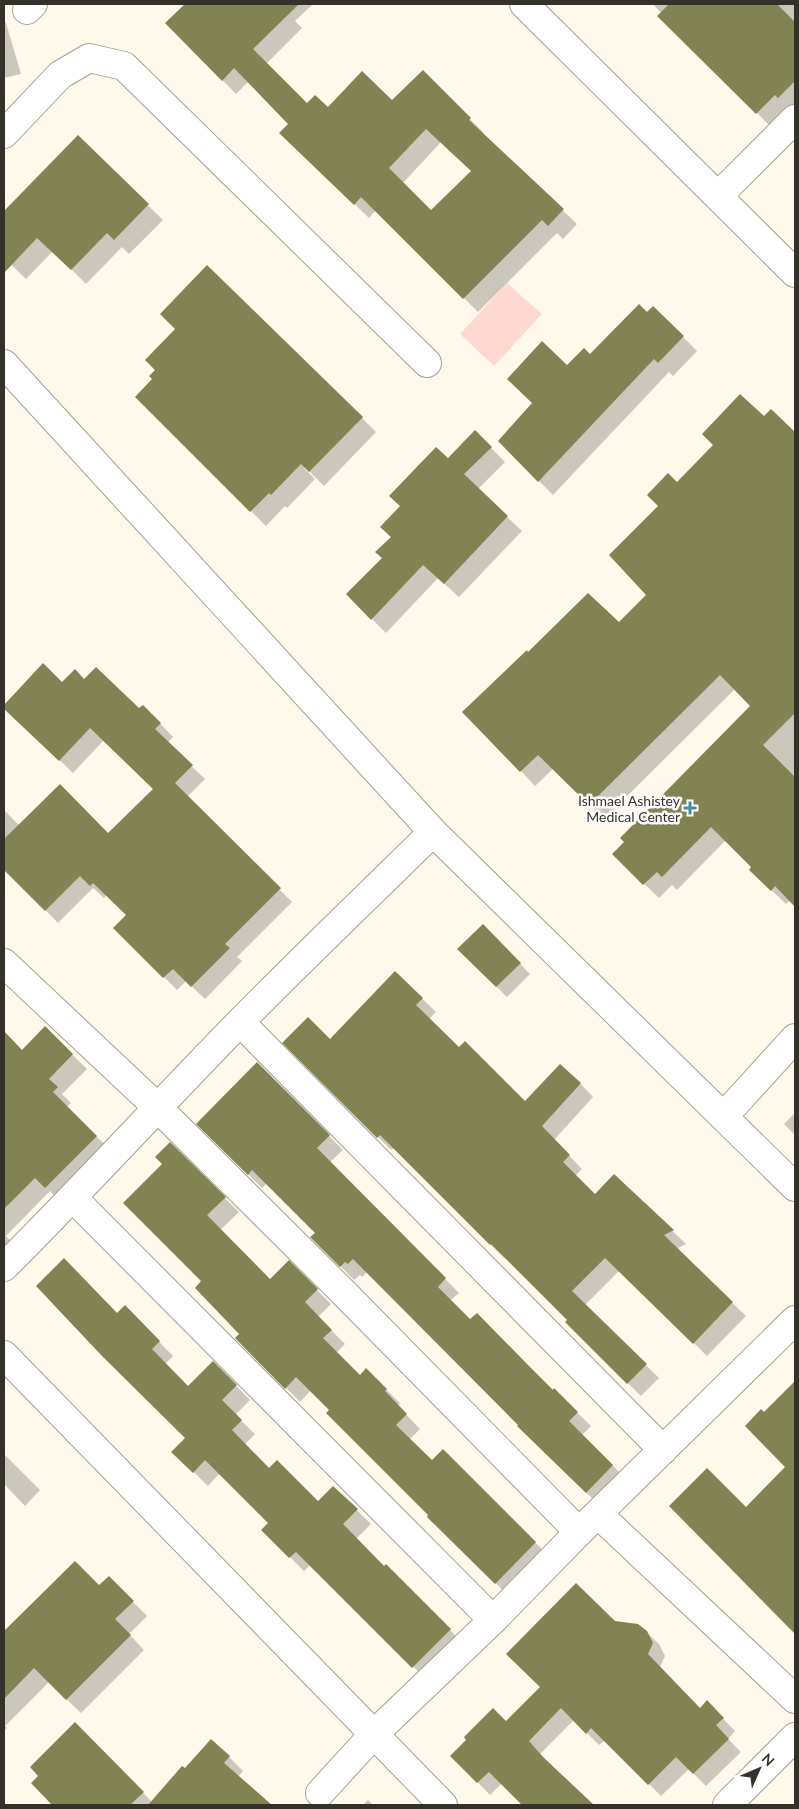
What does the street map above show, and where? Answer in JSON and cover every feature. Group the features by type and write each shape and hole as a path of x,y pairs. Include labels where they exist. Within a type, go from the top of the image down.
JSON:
{"street":[{"path":"524,4 795,273"},
{"path":"4,134 60,75 89,58 124,66 427,364"},
{"path":"718,196 795,119"},
{"path":"4,364 433,832 795,1187"},
{"path":"4,1267 73,1198 240,1022 433,832"},
{"path":"4,963 158,1107 345,1294 589,1523 795,1699"},
{"path":"240,1022 663,1450"},
{"path":"724,1116 795,1038"},
{"path":"73,1198 493,1620"},
{"path":"320,1792 373,1735 493,1620 795,1320"},
{"path":"4,1355 443,1805"},
{"path":"727,1805 795,1737"}],"shaded area":[{"path":"507,283 542,314 494,366 460,334"}],"building":[{"path":"185,4 299,4 253,49 307,103 315,95 328,107 362,71 392,100 423,70 471,118 469,120 564,209 548,226 542,220 463,299 361,197 354,205 279,133 288,124 234,68 222,81 165,23","holes":["426,129 471,171 431,210 389,168"]},
{"path":"669,4 777,4 795,22 795,81 778,98 775,95 756,114 657,16"},
{"path":"78,135 149,204 114,240 107,233 71,270 37,238 4,273 4,211"},
{"path":"207,265 363,417 309,472 301,464 271,495 269,493 250,512 135,397 152,379 149,376 155,370 145,360 175,329 160,314"},
{"path":"639,304 647,312 653,306 684,336 658,363 654,359 538,482 498,441 532,403 507,379 542,341 567,365 584,348 590,354"},
{"path":"740,394 764,416 771,409 795,432 795,713 763,745 795,777 795,907 775,886 771,891 749,870 751,867 711,827 662,877 657,872 643,885 612,854 624,842 620,838 750,706 720,675 589,805 538,755 520,772 462,712 527,650 528,652 588,593 619,622 646,595 609,555 658,506 647,495 668,473 677,482 713,445 702,434"},
{"path":"475,430 492,447 464,474 508,516 444,584 423,565 371,620 346,594 382,558 375,552 391,537 380,527 400,506 389,496 436,447 448,458"},
{"path":"43,663 62,682 75,669 84,679 96,667 139,708 143,705 161,723 155,729 193,765 175,783 281,888 225,944 230,948 191,987 173,969 163,978 113,928 126,915 93,883 90,886 80,876 45,911 4,870 4,839 60,784 108,833 153,789 90,728 59,761 4,709 4,705"},
{"path":"483,924 521,963 496,987 457,949"},
{"path":"395,971 423,998 416,1005 459,1047 465,1041 525,1101 560,1064 581,1083 542,1126 570,1155 563,1162 595,1194 614,1174 674,1230 664,1235 733,1302 693,1344 605,1258 572,1291 647,1364 627,1384 565,1322 567,1320 491,1244 380,1135 377,1138 282,1043 308,1017 330,1039"},
{"path":"45,1026 73,1054 49,1079 58,1087 53,1092 97,1136 45,1188 35,1178 4,1209 4,1031 22,1050"},
{"path":"257,1062 330,1135 317,1148 446,1278 438,1287 470,1319 477,1313 553,1390 554,1388 578,1412 569,1421 613,1465 586,1493 517,1426 353,1259 348,1264 345,1262 340,1267 310,1237 315,1233 252,1170 248,1175 196,1124"},
{"path":"170,1142 226,1197 207,1215 270,1279 289,1260 318,1289 305,1302 332,1330 323,1338 360,1375 366,1368 387,1389 385,1391 407,1414 396,1425 432,1460 443,1449 536,1542 495,1584 326,1413 329,1410 296,1377 285,1389 235,1338 239,1334 195,1288 201,1281 123,1203 162,1164 155,1157"},
{"path":"64,1258 117,1313 125,1305 160,1341 152,1349 188,1386 213,1361 237,1385 222,1400 242,1420 232,1430 269,1468 277,1460 318,1501 333,1486 358,1509 343,1524 384,1566 386,1564 451,1629 412,1668 296,1552 289,1558 261,1530 268,1523 205,1460 193,1473 171,1452 185,1438 102,1356 36,1286"},
{"path":"795,1381 795,1634 669,1506 707,1468 746,1507 785,1467 745,1426 761,1409 764,1412"},
{"path":"75,1561 99,1585 109,1576 134,1601 115,1619 131,1635 66,1700 34,1668 4,1699 4,1631"},
{"path":"576,1583 615,1621 638,1624 647,1631 653,1643 648,1654 700,1708 707,1700 724,1718 716,1725 729,1739 693,1774 676,1757 648,1785 591,1728 586,1734 561,1708 529,1741 543,1757 594,1805 522,1805 489,1772 477,1783 450,1756 466,1740 464,1737 493,1708 506,1721 540,1687 506,1654"},
{"path":"75,1722 144,1792 130,1805 52,1805 31,1783 38,1776 30,1767"},
{"path":"211,1739 230,1756 224,1763 272,1805 148,1805 182,1766 185,1768"}],"place":[{"name":"Ishmael Ashistey Medical Center","path":"690,808"}]}
